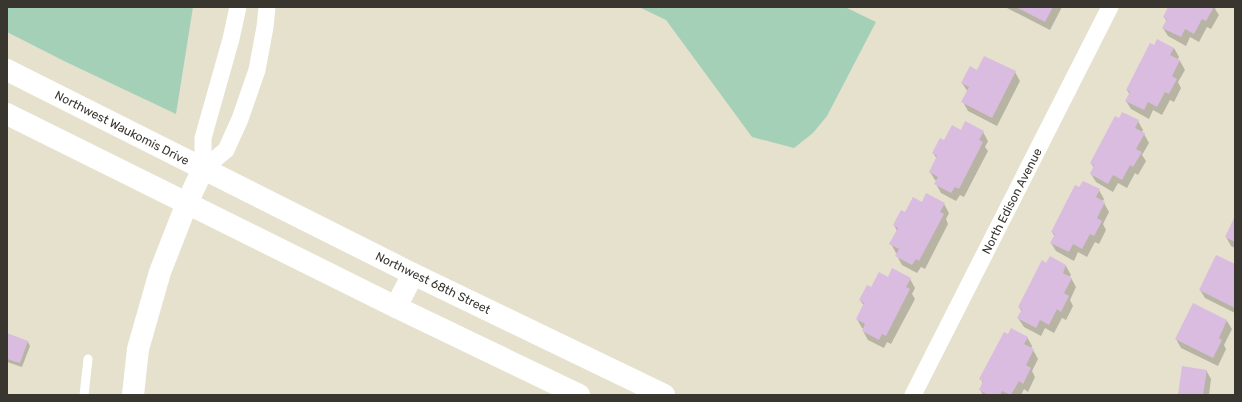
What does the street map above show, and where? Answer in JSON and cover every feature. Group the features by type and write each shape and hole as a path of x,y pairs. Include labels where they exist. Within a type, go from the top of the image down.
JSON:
{"main road":[{"name":"Northwest Waukomis Drive","path":"7,70 203,169 187,203 160,272 138,349 133,395"},
{"path":"7,114 396,307 578,395"},
{"name":"Northwest 68th Street","path":"203,169 413,274 664,395"},
{"path":"396,307 413,274"}],"street":[{"path":"203,169 203,138 231,39 238,7"},
{"path":"203,169 226,150 240,120 257,70 267,7"},
{"name":"North Edison Avenue","path":"913,395 1110,7"}],"lane":[{"path":"84,395 88,359"}],"green space":[{"path":"7,7 193,7 176,114 66,62 7,32"},
{"path":"639,7 845,7 876,22 827,116 813,133 794,148 752,137 666,20"}],"building":[{"path":"1016,7 1053,7 1045,22"},
{"path":"1168,7 1214,7 1206,21 1202,19 1194,34 1185,29 1181,37 1162,28 1167,19 1163,17"},
{"path":"1157,39 1174,48 1170,55 1180,60 1172,76 1177,79 1169,94 1165,92 1157,107 1148,102 1144,110 1125,101 1130,92 1126,90 1150,43 1154,45"},
{"path":"984,56 1016,71 992,118 961,102 969,87 961,83 970,66 977,70"},
{"path":"1122,112 1139,120 1135,128 1145,133 1136,149 1142,152 1133,167 1130,165 1122,180 1113,175 1108,184 1090,174 1094,165 1090,163 1115,116 1119,118"},
{"path":"965,121 984,131 979,140 983,142 959,189 955,187 951,193 934,184 938,177 929,172 937,156 932,153 940,138 944,140 952,125 961,130"},
{"path":"1083,181 1100,189 1096,197 1105,202 1097,218 1102,221 1094,236 1090,234 1082,249 1073,244 1069,252 1050,243 1055,234 1051,232 1075,185 1079,187"},
{"path":"926,193 945,203 940,212 944,214 919,261 916,259 912,265 895,256 899,249 889,244 898,228 893,225 901,210 905,212 913,197 922,202"},
{"path":"1235,216 1235,242 1225,237"},
{"path":"1216,255 1235,264 1235,308 1199,290"},
{"path":"1050,256 1066,265 1063,273 1072,278 1064,293 1069,296 1061,312 1057,309 1049,325 1040,320 1036,328 1017,318 1022,309 1018,307 1042,260 1046,263"},
{"path":"892,268 911,278 906,287 910,289 886,336 882,334 879,340 862,331 865,324 856,319 864,303 859,300 867,285 871,287 879,272 888,277"},
{"path":"1193,303 1227,320 1219,338 1222,340 1213,358 1175,339"},
{"path":"1011,328 1028,337 1024,344 1034,349 1026,365 1031,368 1023,384 1019,381 1011,395 1002,391 1000,395 988,395 979,390 983,381 979,379 1004,332 1008,334"},
{"path":"7,333 28,341 20,363 7,359"},
{"path":"1182,366 1207,370 1203,395 1178,395"}]}
